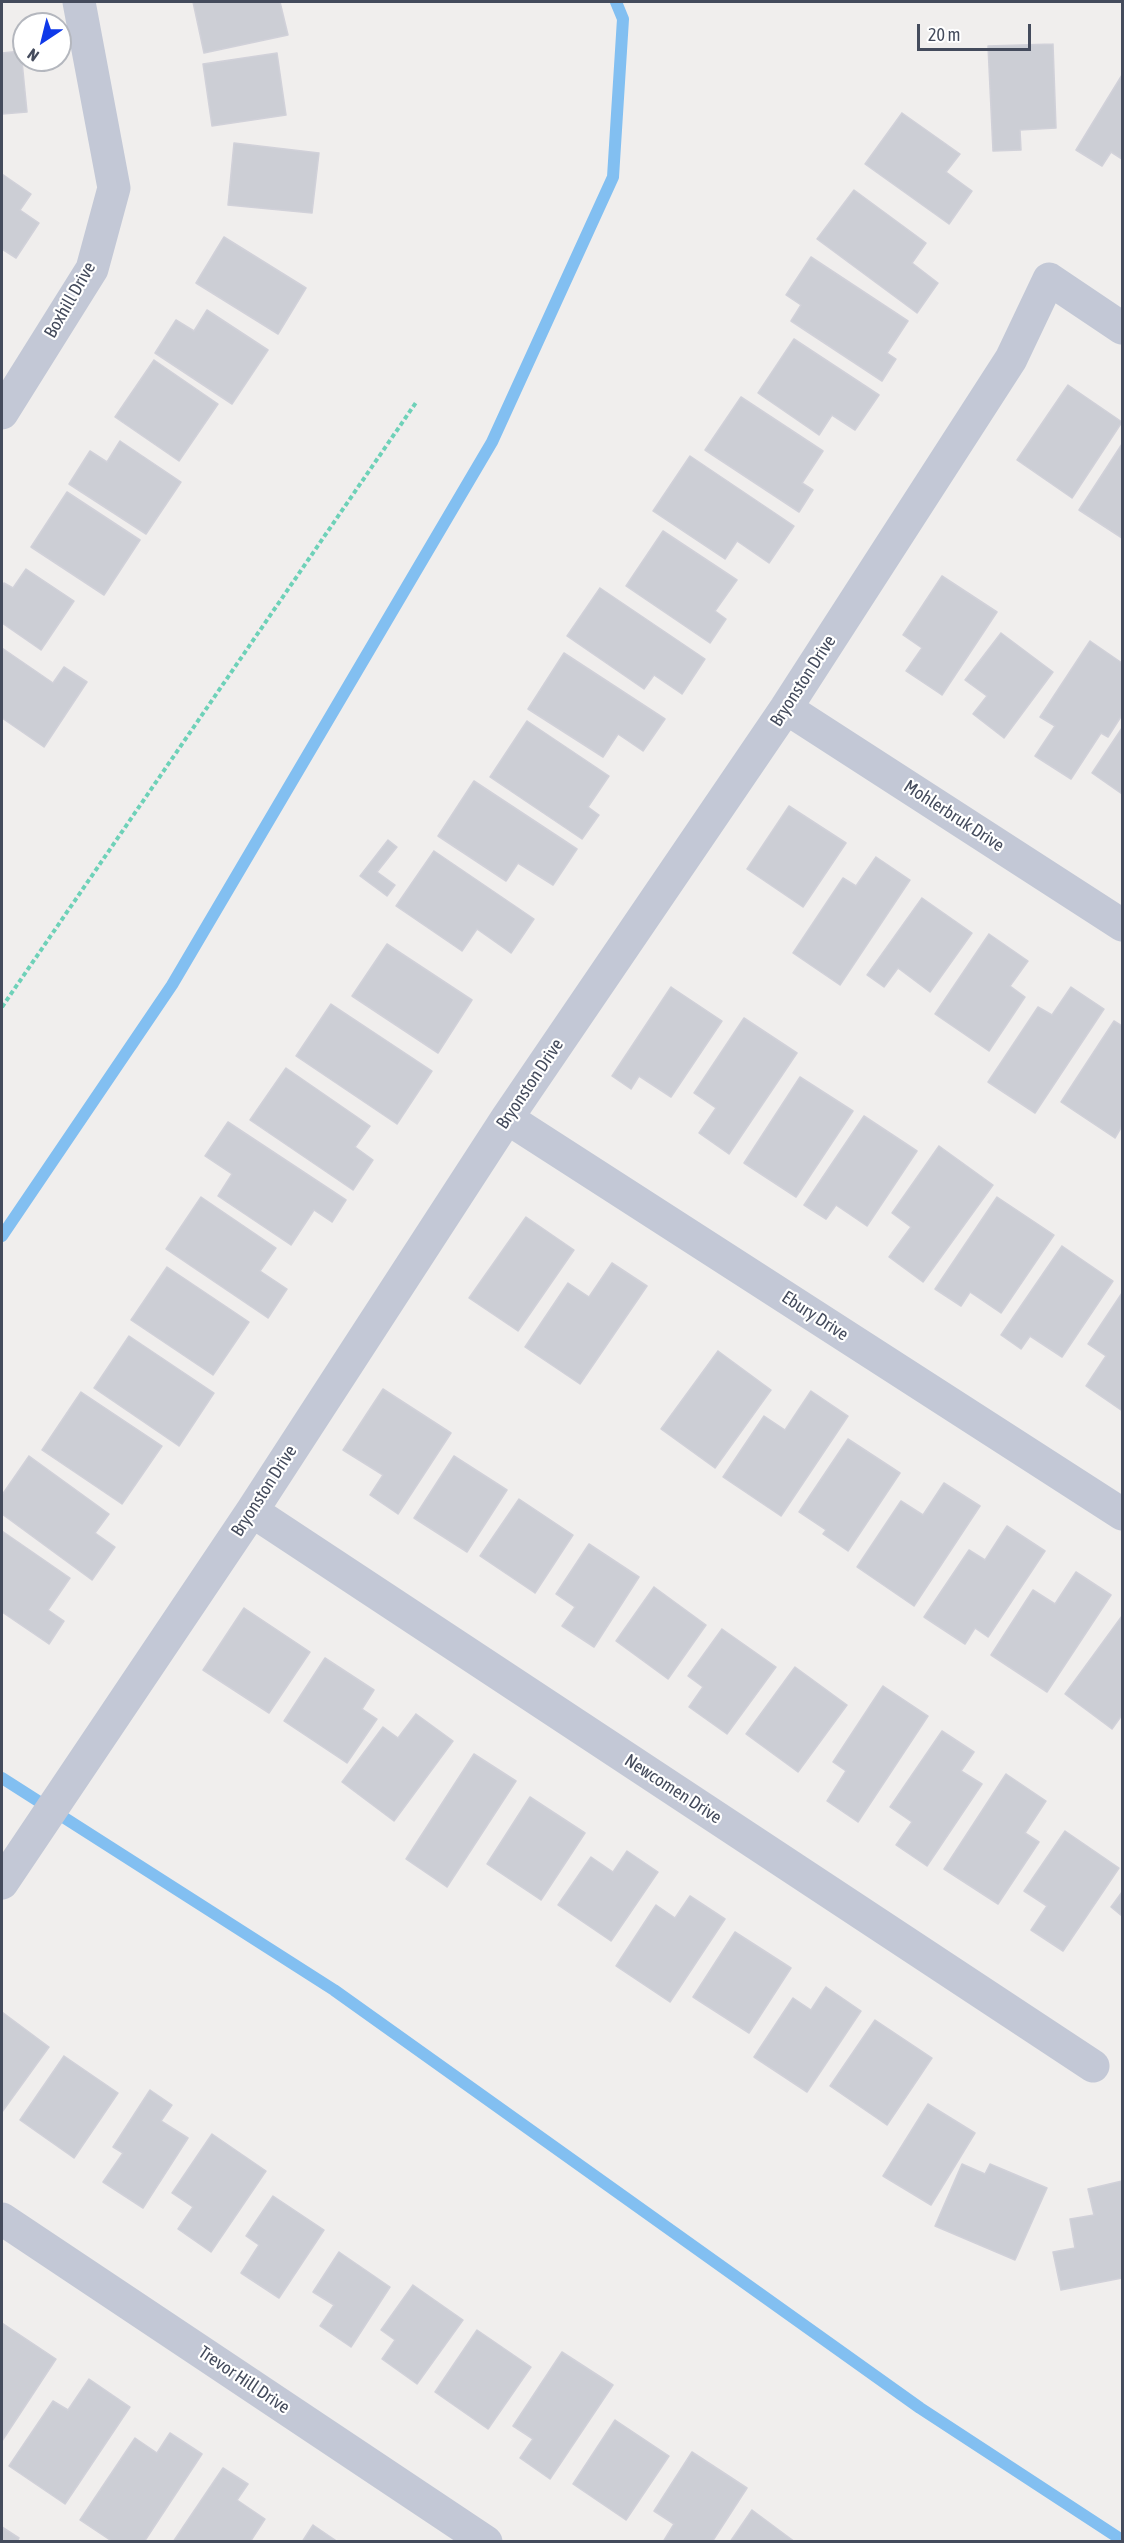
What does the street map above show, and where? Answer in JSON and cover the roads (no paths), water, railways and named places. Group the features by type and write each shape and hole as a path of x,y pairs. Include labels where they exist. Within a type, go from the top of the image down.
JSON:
{"street":[{"name":"Boxhill Drive","path":"2,413 92,269 114,188 79,2"},
{"name":"Bryonston Drive","path":"2,1883 66,1783 252,1511 507,1118 786,708 1011,359 1049,279 1122,328"},
{"name":"Mohlerbruk Drive","path":"786,708 1122,925"},
{"name":"Ebury Drive","path":"507,1118 1122,1514"},
{"name":"Newcomen Drive","path":"252,1511 1093,2066"},
{"name":"Trevor Hill Drive","path":"2,2219 486,2541"}],"waterway":[{"path":"2,1236 172,985 492,442 613,177 623,19 616,2"},
{"path":"2,1778 334,1990 920,2408 1122,2540"}]}
